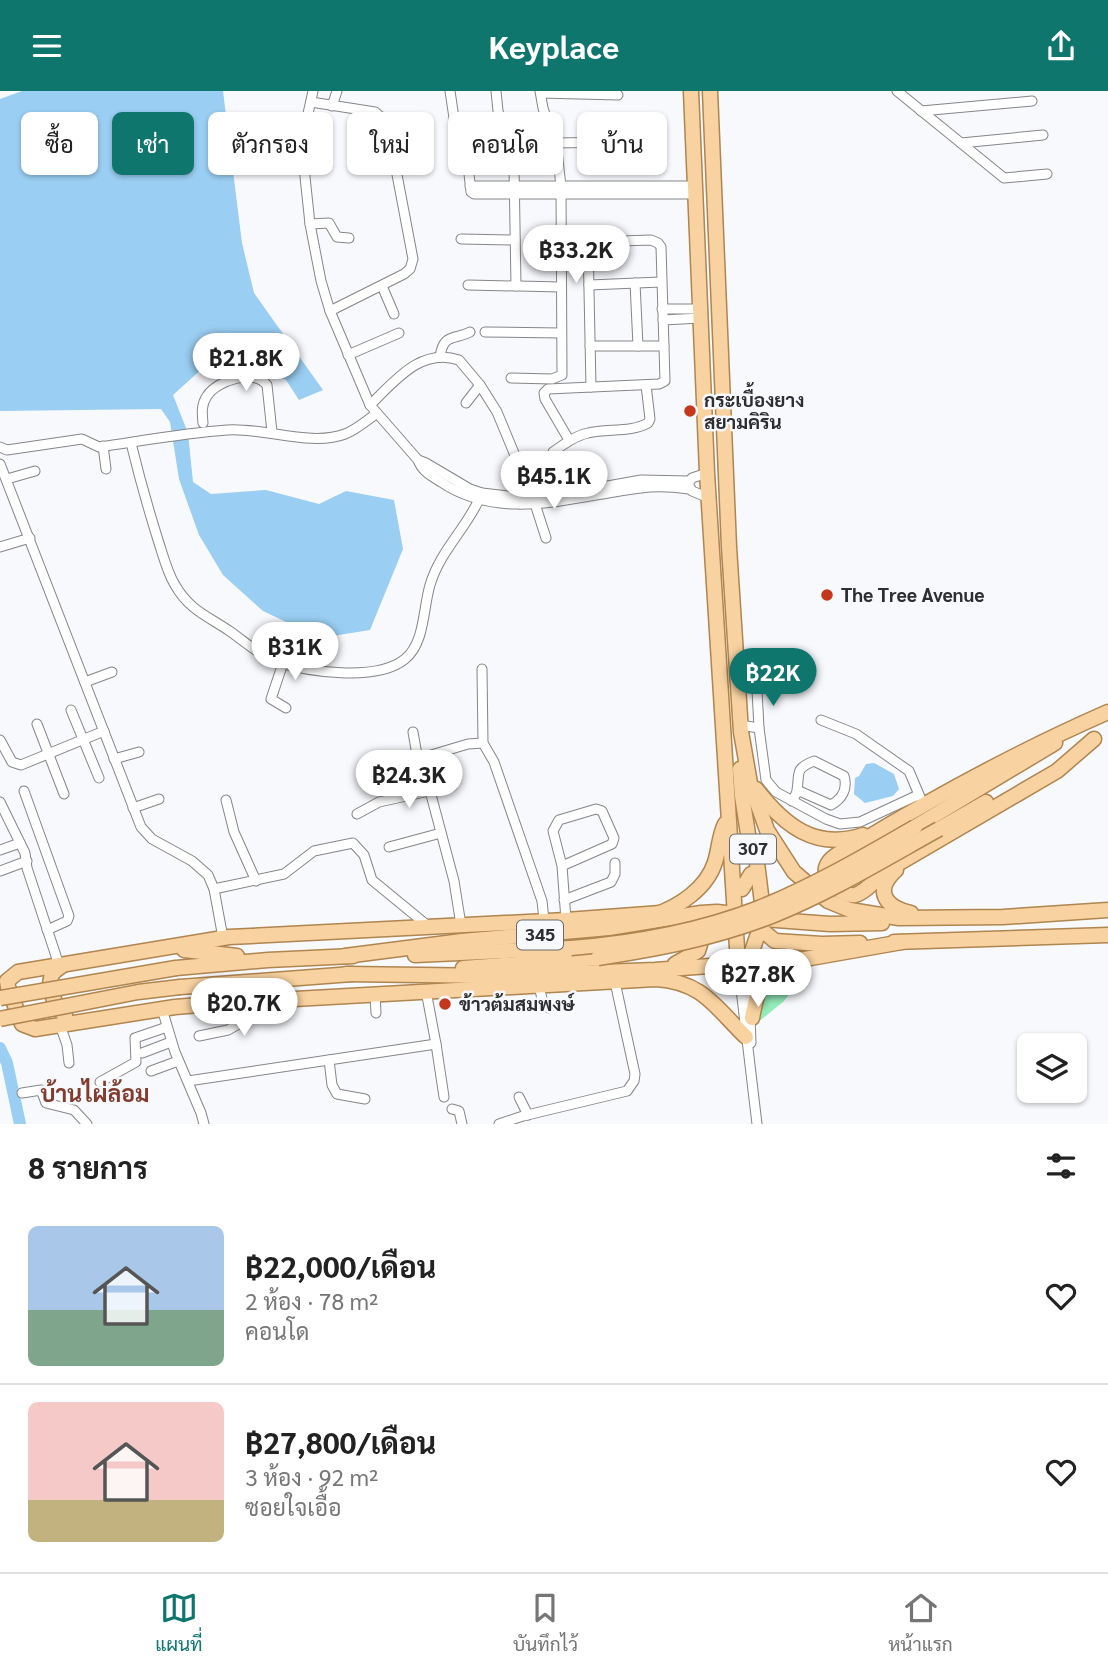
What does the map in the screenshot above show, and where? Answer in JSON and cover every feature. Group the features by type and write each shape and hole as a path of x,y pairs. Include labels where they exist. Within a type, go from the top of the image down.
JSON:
{"main road":[{"name":"307","path":"691,91 707,473 733,881 750,918 741,957"},
{"name":"307","path":"710,91 729,548 741,729 738,752 749,840 756,855 750,918 741,957"},
{"path":"1094,739 1058,771 902,864 884,872 862,892 847,894 827,880 827,864 835,856 877,831 922,799 1108,712"},
{"name":"345","path":"0,997 176,968 268,960 571,948 626,941 736,916 811,884 915,827 1108,712"},
{"path":"741,729 750,783 767,830 794,872 821,896 850,910 883,917 940,918"},
{"name":"345","path":"0,1019 138,992 180,987 598,958 719,934 821,894 939,829 1108,730"},
{"path":"750,783 775,812 799,831 822,839 842,839 877,831"},
{"path":"609,928 661,913 690,897 710,874 722,830 729,817"},
{"path":"741,957 750,918 749,840"},
{"path":"902,864 889,876 884,888 889,904 899,911 940,918"},
{"path":"733,881 742,889 751,874"},
{"path":"750,918 769,926 803,922 872,923 1108,910"},
{"name":"345","path":"345,956 462,940 609,928 717,912 750,918"},
{"path":"661,913 461,925 223,932 165,949 18,972 7,981 22,1024 35,1029 169,1008 243,1002 426,991 534,981 598,983 671,980 690,985 746,1037"},
{"path":"683,916 714,925 741,957 805,958 902,942"},
{"path":"639,980 698,951 701,944 699,927 696,922 683,916"},
{"path":"750,918 769,937 782,942 822,944 1108,935"},
{"path":"872,923 870,933 884,942"},
{"path":"165,949 268,960"},
{"name":"345","path":"346,974 534,981 701,966 741,957"},
{"path":"752,1018 757,991 764,978 774,970 805,958"},
{"path":"61,964 51,976 50,982 58,1009 69,1017 86,1021"},
{"path":"169,1008 279,979"}],"street":[{"path":"309,112 313,91"},
{"path":"332,106 337,91"},
{"path":"496,91 498,111 511,154 515,190 516,286"},
{"path":"897,91 1004,178 1047,174"},
{"path":"545,112 540,92 618,95"},
{"path":"449,94 468,165 470,189 474,194 515,190 695,190"},
{"path":"921,111 1032,101"},
{"path":"311,102 375,113 387,122 413,259 410,269 404,274 330,311"},
{"path":"961,143 1043,135"},
{"path":"305,175 315,260 330,311 370,405 418,460 481,497 534,500 641,480 689,485 697,494 709,498"},
{"path":"511,378 559,378 562,375 559,175"},
{"path":"310,224 329,223 337,237 349,238"},
{"path":"461,239 515,240"},
{"path":"561,243 655,241 661,247 665,381 646,385 548,389 544,393 545,399 569,440"},
{"path":"588,242 591,387"},
{"path":"589,285 662,282"},
{"path":"635,283 638,346"},
{"path":"468,285 561,287"},
{"path":"382,286 394,314"},
{"path":"662,309 701,313"},
{"path":"663,320 701,313"},
{"path":"440,356 449,339 470,332"},
{"path":"485,332 561,333"},
{"path":"348,355 399,333"},
{"path":"590,346 664,346"},
{"path":"370,405 415,365 427,358 440,356 459,360 480,385 497,412 513,453 527,479 546,538"},
{"path":"203,423 202,408 214,388 225,382 254,378 267,385 272,432"},
{"path":"466,403 480,385"},
{"path":"553,452 569,440 585,433 648,423 650,419 646,385"},
{"path":"0,447 8,450 82,439 94,446 103,446 229,430 328,438 345,434 376,414"},
{"path":"131,443 147,506 175,586 188,604 260,653 282,663 332,672 393,666 412,653 436,568 481,497"},
{"path":"103,446 106,469"},
{"path":"0,464 133,808 145,833 204,870 214,889 223,932"},
{"path":"7,479 36,471"},
{"path":"689,485 699,474 707,473"},
{"path":"0,547 30,538"},
{"path":"282,663 271,699 286,708"},
{"path":"482,669 483,743 494,762 542,901 544,920"},
{"path":"85,683 112,672"},
{"path":"757,690 766,780 776,792 840,824 860,822 922,799 909,771 856,734 821,720"},
{"path":"71,710 99,778"},
{"path":"37,724 64,794"},
{"path":"741,729 760,728"},
{"path":"0,740 12,762 21,765 104,731"},
{"path":"413,732 417,755 421,758 468,744 483,743"},
{"path":"114,759 139,752"},
{"path":"792,801 797,790 798,773 804,765 814,761 844,776 844,792 831,805 826,819"},
{"path":"357,814 379,802 452,786"},
{"path":"797,790 831,805"},
{"path":"24,791 69,916 67,921 47,930"},
{"path":"430,791 456,890 461,925"},
{"path":"133,808 159,799"},
{"path":"226,800 234,832 256,881"},
{"path":"0,803 27,861 47,930 61,964"},
{"path":"562,866 612,845 614,838 602,811 596,809 559,820 555,825 554,838 562,866 566,920"},
{"path":"389,846 441,833"},
{"path":"0,850 20,843"},
{"path":"214,889 284,874 314,851 354,843 364,855 373,880 428,926"},
{"path":"0,871 27,861"},
{"path":"564,900 611,882 615,874 615,863"},
{"path":"741,957 752,1018 750,1058"},
{"path":"741,957 746,1037 757,1124"},
{"path":"534,981 543,1003 549,1008"},
{"path":"499,1124 627,1091 631,1087 635,1074 615,982"},
{"path":"426,991 444,1097"},
{"path":"375,993 376,1013"},
{"path":"199,1036 228,1030 242,1022 243,1002"},
{"path":"169,1008 167,1027 204,1124"},
{"path":"60,1025 67,1045 69,1063"},
{"path":"100,1083 136,1062 135,1038 167,1027"},
{"path":"142,1053 172,1042"},
{"path":"188,1081 436,1044"},
{"path":"151,1071 178,1061"},
{"path":"329,1061 332,1085 337,1094 365,1098"},
{"path":"22,1093 41,1090 47,1103 74,1110 87,1124"},
{"path":"519,1097 528,1115"},
{"path":"452,1109 458,1111 462,1124"}],"green space":[{"path":"813,965 783,1002 757,1023 764,998 773,982 788,973"}],"water":[{"path":"22,91 223,91 226,112 208,112 208,175 234,175 242,243 254,293 323,390 299,400 286,380 267,371 242,363 204,367 173,395 188,433 193,482 211,494 266,490 319,504 346,491 394,500 403,549 370,630 320,638 263,611 223,575 199,535 179,479 170,422 161,409 0,411 0,99"},
{"path":"874,763 894,774 899,789 893,796 865,803 854,794 855,778 866,764"}],"waterway":[{"path":"0,1048 7,1063 20,1124"}],"place":[{"name":"กระเบื้องยาง สยามคิริน","path":"690,411"},
{"name":"The Tree Avenue","path":"827,595"},
{"name":"ข้าวต้มสมพงษ์","path":"445,1004"}],"district":[{"name":"บ้านไผ่ล้อม","path":"95,1094"}]}
